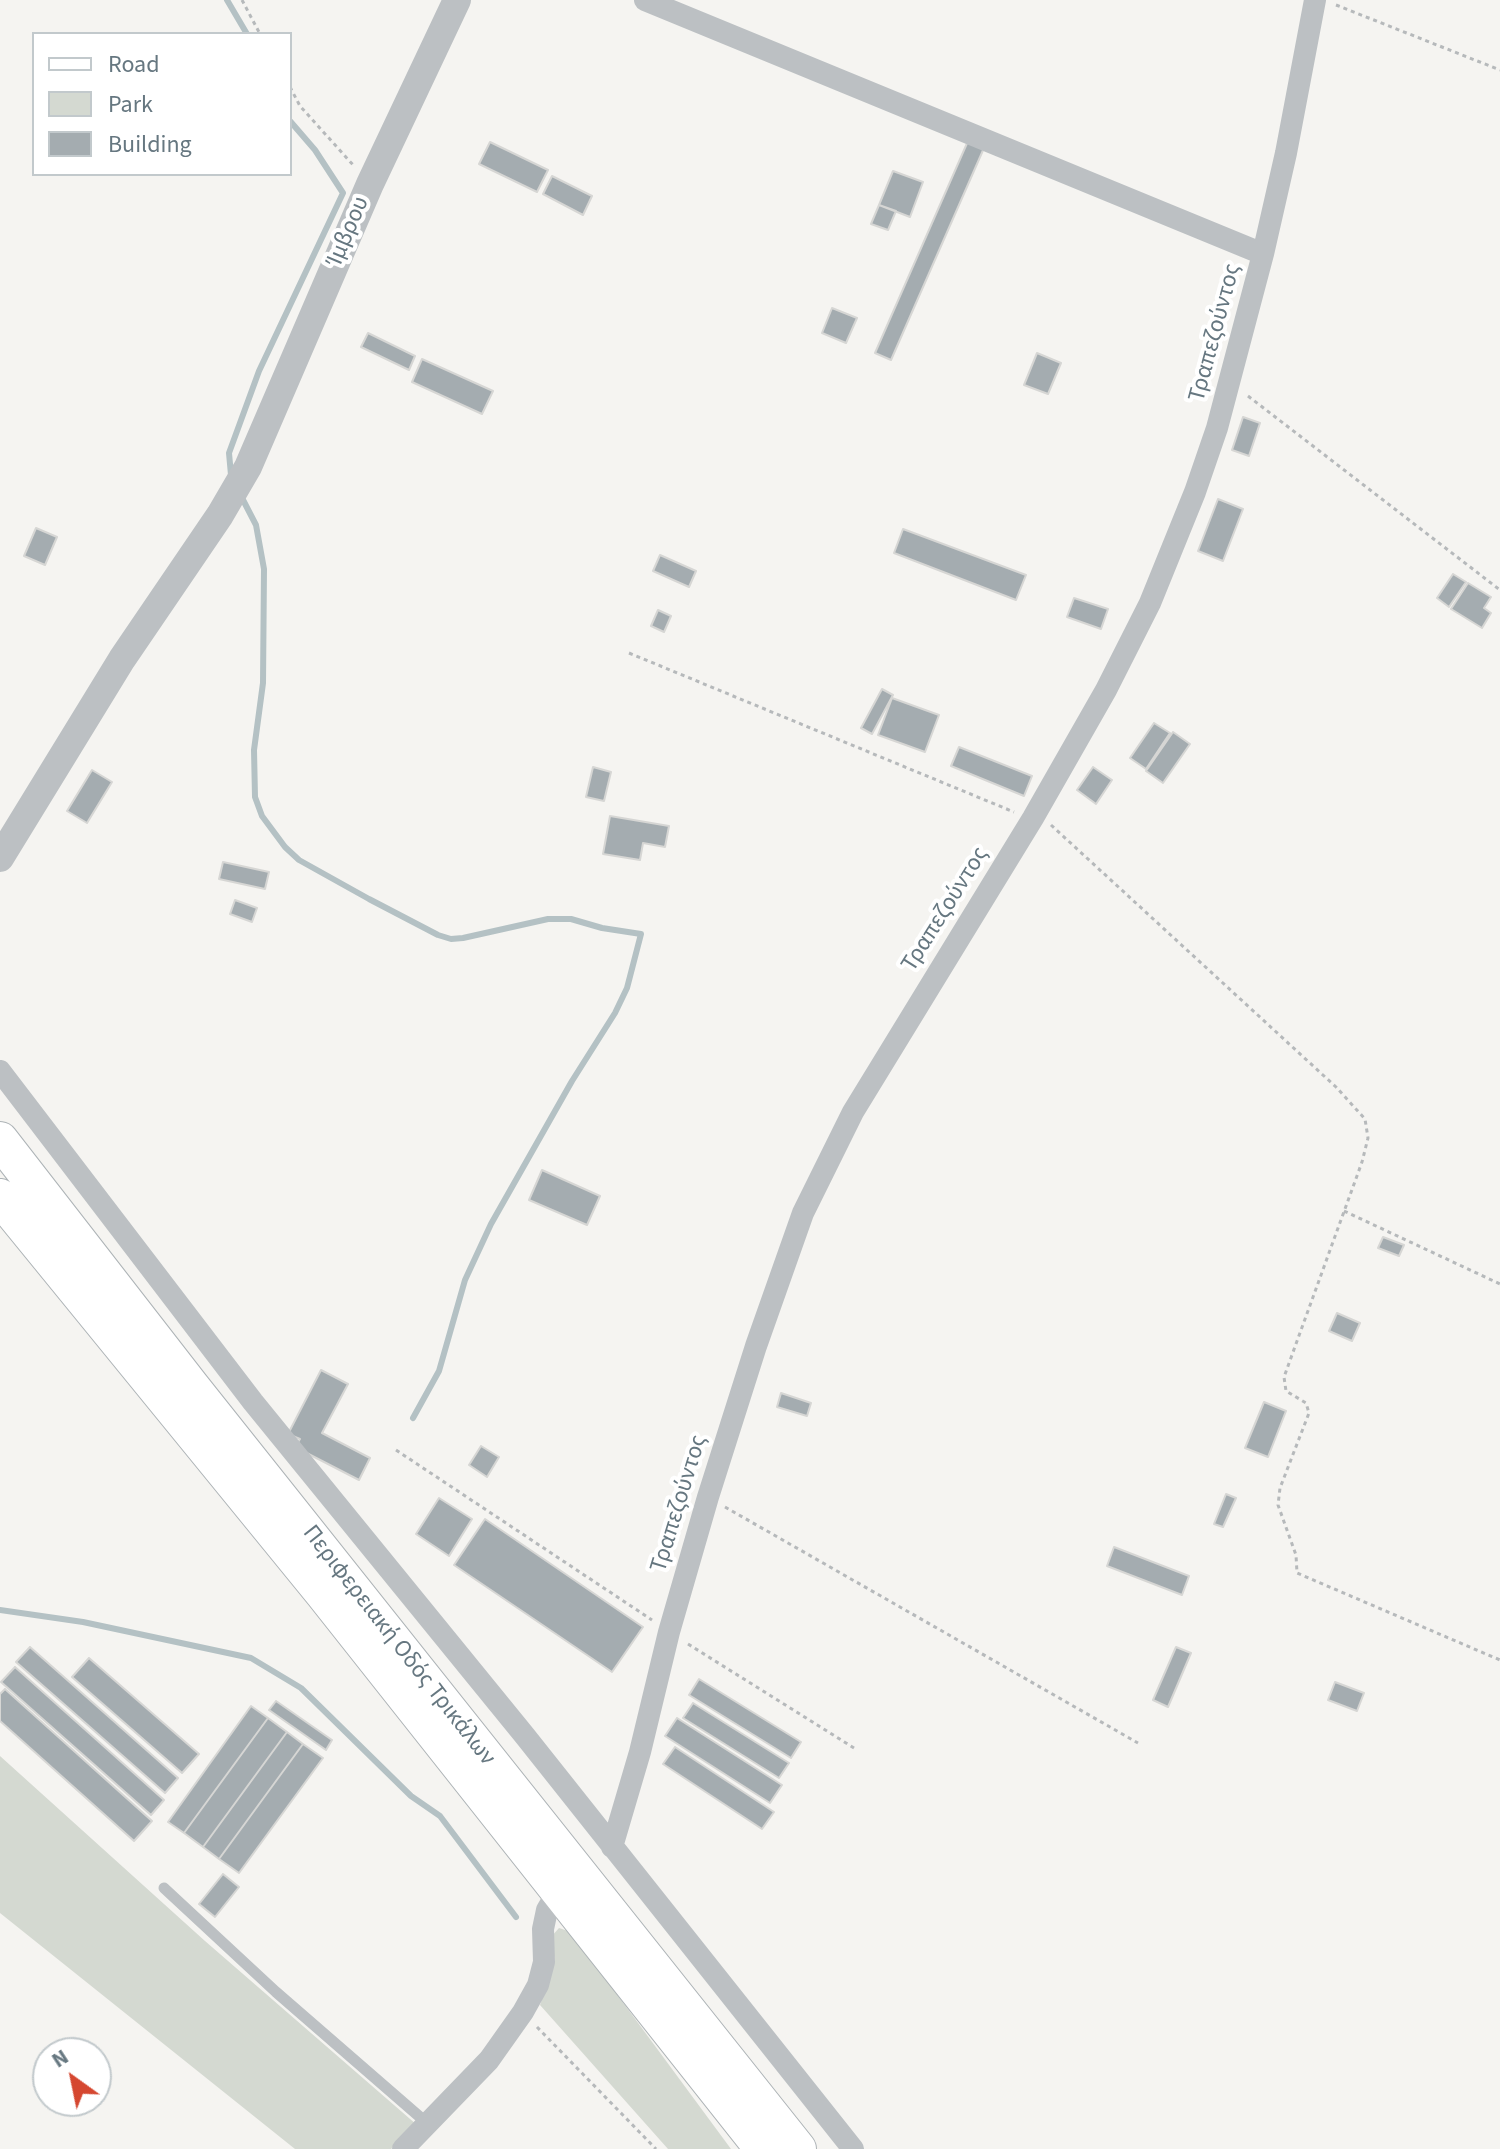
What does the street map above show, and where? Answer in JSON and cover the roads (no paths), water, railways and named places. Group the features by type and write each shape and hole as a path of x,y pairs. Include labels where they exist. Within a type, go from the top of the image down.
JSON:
{"main road":[{"name":"Περιφερειακή Οδός Τρικάλων","path":"0,1140 191,1386 798,2149"},
{"name":"Περιφερειακή Οδός Τρικάλων","path":"0,1197 323,1593 763,2149"}],"street":[{"name":"Ίμβρου","path":"0,858 122,659 220,515 248,467 370,184 457,0"},
{"path":"645,0 1263,254"},
{"name":"Τραπεζούντος","path":"612,1847 708,1497 791,1245 819,1177 867,1087 1033,818 1106,690 1150,603 1195,492 1217,428 1263,254 1315,0"},
{"path":"0,1071 253,1402 853,2149"},
{"path":"403,2149 489,2060 523,2012 538,1985 544,1962 543,1929 547,1910 558,1891"}],"lane":[{"path":"164,1888 276,1992 428,2124"}],"waterway":[{"path":"227,0 246,32"},
{"path":"231,475 229,453 259,371 343,193 315,150 292,123"},
{"path":"241,496 256,525 264,569 263,683 254,750 255,797 262,816 285,847 299,860 369,899 451,939 548,919 571,919 641,934 627,988 615,1013 572,1081 491,1224 465,1280 439,1371 413,1418"},
{"path":"0,1610 83,1622 251,1658 301,1688 411,1796 440,1816 516,1917"}]}
